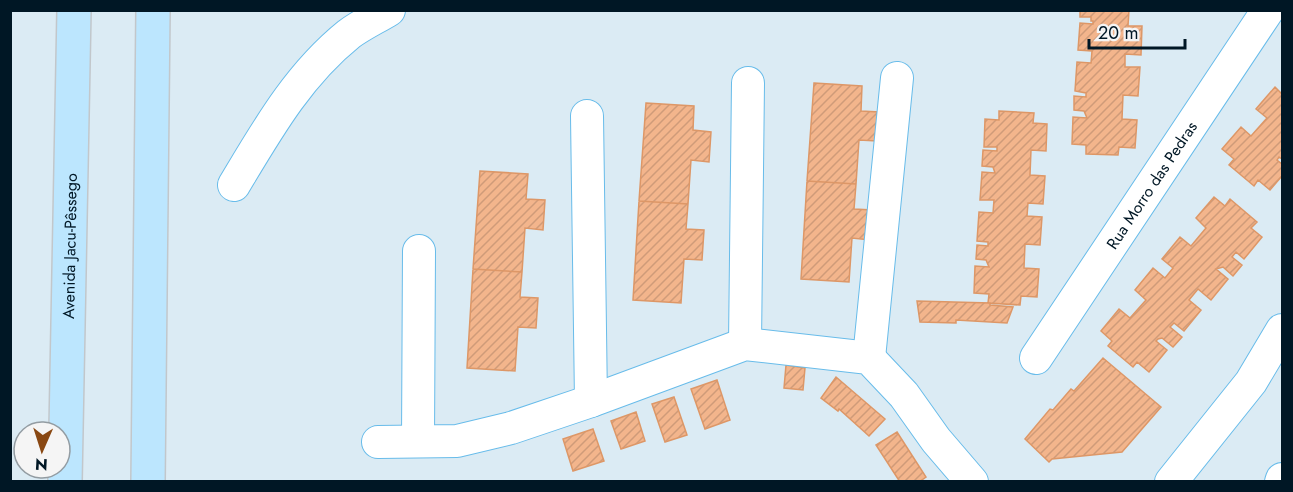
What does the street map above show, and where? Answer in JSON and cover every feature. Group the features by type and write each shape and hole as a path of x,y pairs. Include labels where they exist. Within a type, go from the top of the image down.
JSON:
{"highway":[{"name":"Avenida Jacu-Pêssego","path":"65,482 74,10"},
{"path":"148,482 153,10"}],"street":[{"path":"234,185 279,110 308,74 350,34 389,10"},
{"name":"Rua Morro das Pedras","path":"1036,358 1268,10"},
{"path":"869,358 897,78"},
{"path":"745,344 748,83"},
{"path":"587,116 591,401"},
{"path":"418,441 419,251"},
{"path":"1171,482 1251,382 1282,330"},
{"path":"378,442 458,441 511,428 745,344 869,358 904,395 936,440 972,482"}],"building":[{"path":"1080,10 1129,10 1128,26 1142,26 1141,55 1125,54 1125,67 1140,67 1138,96 1123,95 1122,119 1137,120 1135,148 1119,147 1118,155 1086,154 1086,145 1072,144 1073,117 1087,118 1084,111 1074,110 1074,96 1086,97 1086,93 1075,91 1077,62 1091,63 1092,51 1078,50 1080,23 1093,24 1091,17 1080,17"},
{"path":"814,83 862,86 861,111 879,112 877,141 859,140 856,184 807,181"},
{"path":"1275,87 1282,94 1282,159 1279,157 1277,160 1282,164 1282,176 1270,190 1258,180 1254,186 1229,165 1234,159 1222,149 1241,127 1251,136 1267,118 1256,109"},
{"path":"646,103 694,106 693,130 711,132 709,162 691,160 688,204 639,201"},
{"path":"999,111 1034,113 1033,123 1047,124 1046,151 1031,150 1030,175 1045,176 1043,204 1028,203 1027,216 1042,217 1040,245 1025,244 1024,268 1039,269 1037,297 1021,296 1020,305 988,303 989,294 974,293 975,266 989,267 986,260 976,259 977,245 988,246 988,242 977,241 979,212 993,213 994,200 980,200 982,172 995,173 993,167 982,166 983,150 997,151 997,147 984,147 985,119 999,120"},
{"path":"480,171 528,174 526,199 545,200 543,230 525,228 522,272 473,269"},
{"path":"807,181 856,184 854,209 872,210 870,240 852,238 849,282 801,279"},
{"path":"1214,197 1225,206 1230,199 1257,222 1251,228 1262,237 1244,259 1236,252 1232,257 1242,265 1233,276 1223,267 1216,269 1228,279 1211,300 1198,289 1189,300 1201,310 1184,331 1174,323 1170,327 1182,337 1173,347 1162,338 1156,341 1167,350 1149,372 1137,362 1133,367 1108,346 1112,341 1101,331 1119,309 1130,318 1146,300 1135,290 1153,268 1165,278 1173,268 1162,259 1180,237 1191,246 1206,228 1196,218"},
{"path":"639,201 688,204 686,229 704,230 702,260 684,259 681,303 633,300"},
{"path":"473,269 522,272 520,297 538,298 536,328 518,327 515,371 467,368"},
{"path":"917,301 990,303 990,305 1013,307 1007,323 956,320 956,323 920,322"},
{"path":"1103,358 1161,407 1122,452 1052,459 1049,462 1025,439 1050,409 1053,410 1071,389 1074,391"},
{"path":"786,365 805,368 803,390 784,388"},
{"path":"836,377 885,419 869,436 839,409 838,411 821,398"},
{"path":"717,380 730,420 705,429 691,389"},
{"path":"674,397 687,435 665,442 652,404"},
{"path":"636,412 645,441 621,449 611,421"},
{"path":"593,429 604,461 573,471 563,439"},
{"path":"897,432 926,477 919,482 900,482 876,445"}]}
